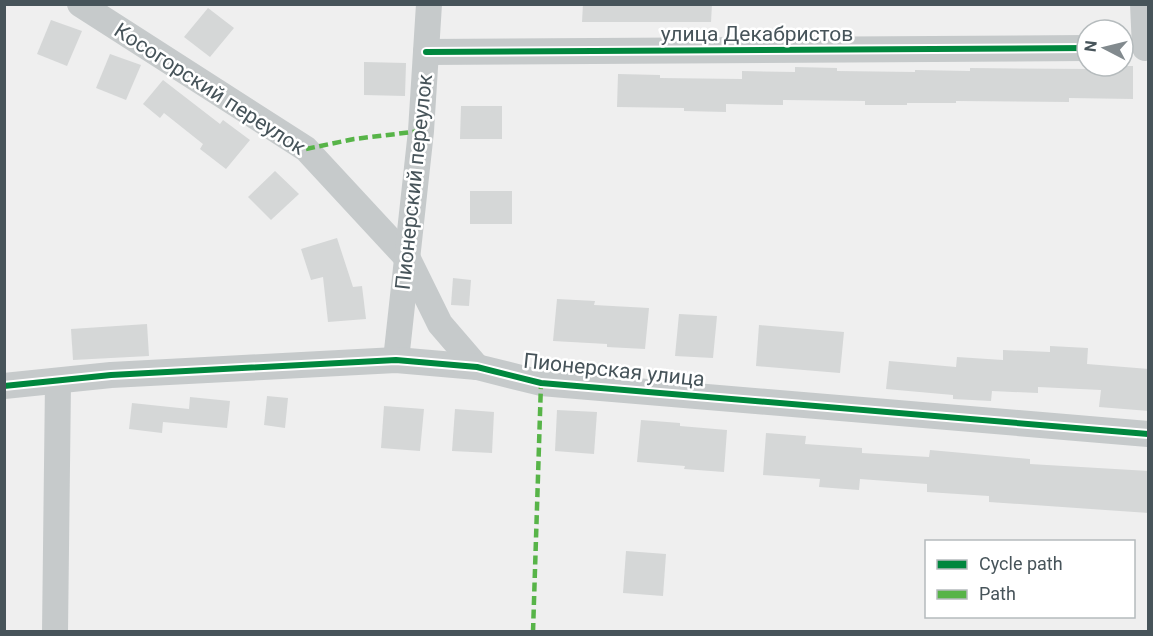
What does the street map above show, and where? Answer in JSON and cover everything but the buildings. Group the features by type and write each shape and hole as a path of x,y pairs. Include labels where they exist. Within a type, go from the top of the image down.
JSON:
{"street":[{"name":"Косогорский переулок","path":"81,4 306,149 408,259 440,324 477,367"},
{"name":"Пионерский переулок","path":"396,360 421,131 429,4"},
{"path":"1139,48 1143,4"},
{"name":"улица Декабристов","path":"426,52 1075,48"},
{"name":"Пионерская улица","path":"4,386 111,375 396,360 477,367 541,383 1149,434"},
{"path":"55,632 58,382"}],"marked path":[{"path":"306,149 354,139 421,131"},
{"path":"533,632 541,383"}],"cycle path":[{"path":"426,52 1075,48"},
{"path":"4,386 111,375 396,360 477,367 541,383 1148,434"}]}
